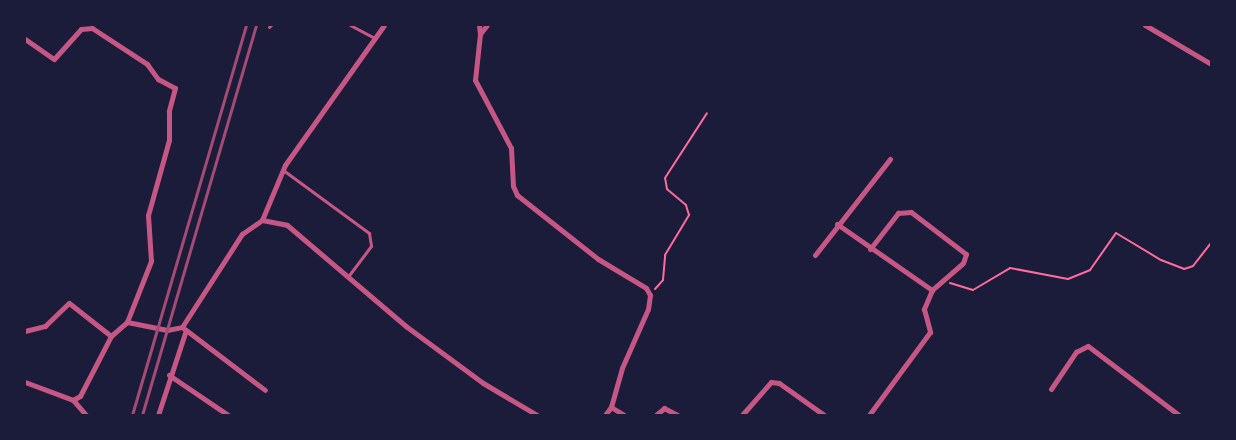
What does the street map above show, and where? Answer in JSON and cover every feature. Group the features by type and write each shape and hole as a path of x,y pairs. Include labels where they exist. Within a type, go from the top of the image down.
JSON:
{"street":[{"path":"158,415 184,328 242,234 262,220 283,170 334,92 384,25"},
{"path":"479,25 480,34 475,80 511,148 513,186 516,195 598,259 646,288 650,295 648,309 622,368 611,407 605,415"},
{"path":"480,34 487,25"},
{"path":"1145,25 1211,64"},
{"path":"25,39 54,60 81,29 88,26 147,64 158,80 175,88 169,111 169,140 148,215 151,261 127,322 112,336 80,396 73,400"},
{"path":"815,255 837,224 890,159"},
{"path":"869,415 930,332 924,309 932,290 964,263 966,254 911,212 898,214 870,249"},
{"path":"262,220 287,225 415,333 483,383 537,415"},
{"path":"837,224 870,249 932,290"},
{"path":"25,331 44,326 69,303 112,336"},
{"path":"127,322 167,330 184,328 264,390"},
{"path":"1051,389 1076,352 1088,346 1179,415"},
{"path":"169,375 228,415"},
{"path":"25,382 73,400 86,415"},
{"path":"742,415 771,382 779,383 824,415"},
{"path":"611,407 624,415"},
{"path":"656,415 664,408 677,415"}],"lane":[{"path":"350,25 374,38"},
{"path":"283,170 369,233 371,246 349,276"}],"path":[{"path":"650,295 663,280 665,255 689,215 686,204 667,189 665,178 707,113"},
{"path":"943,280 973,290 1010,268 1068,279 1090,270 1116,233 1167,263 1188,269 1211,242"}],"railway":[{"path":"132,415 246,25"},
{"path":"142,415 256,25"}]}
